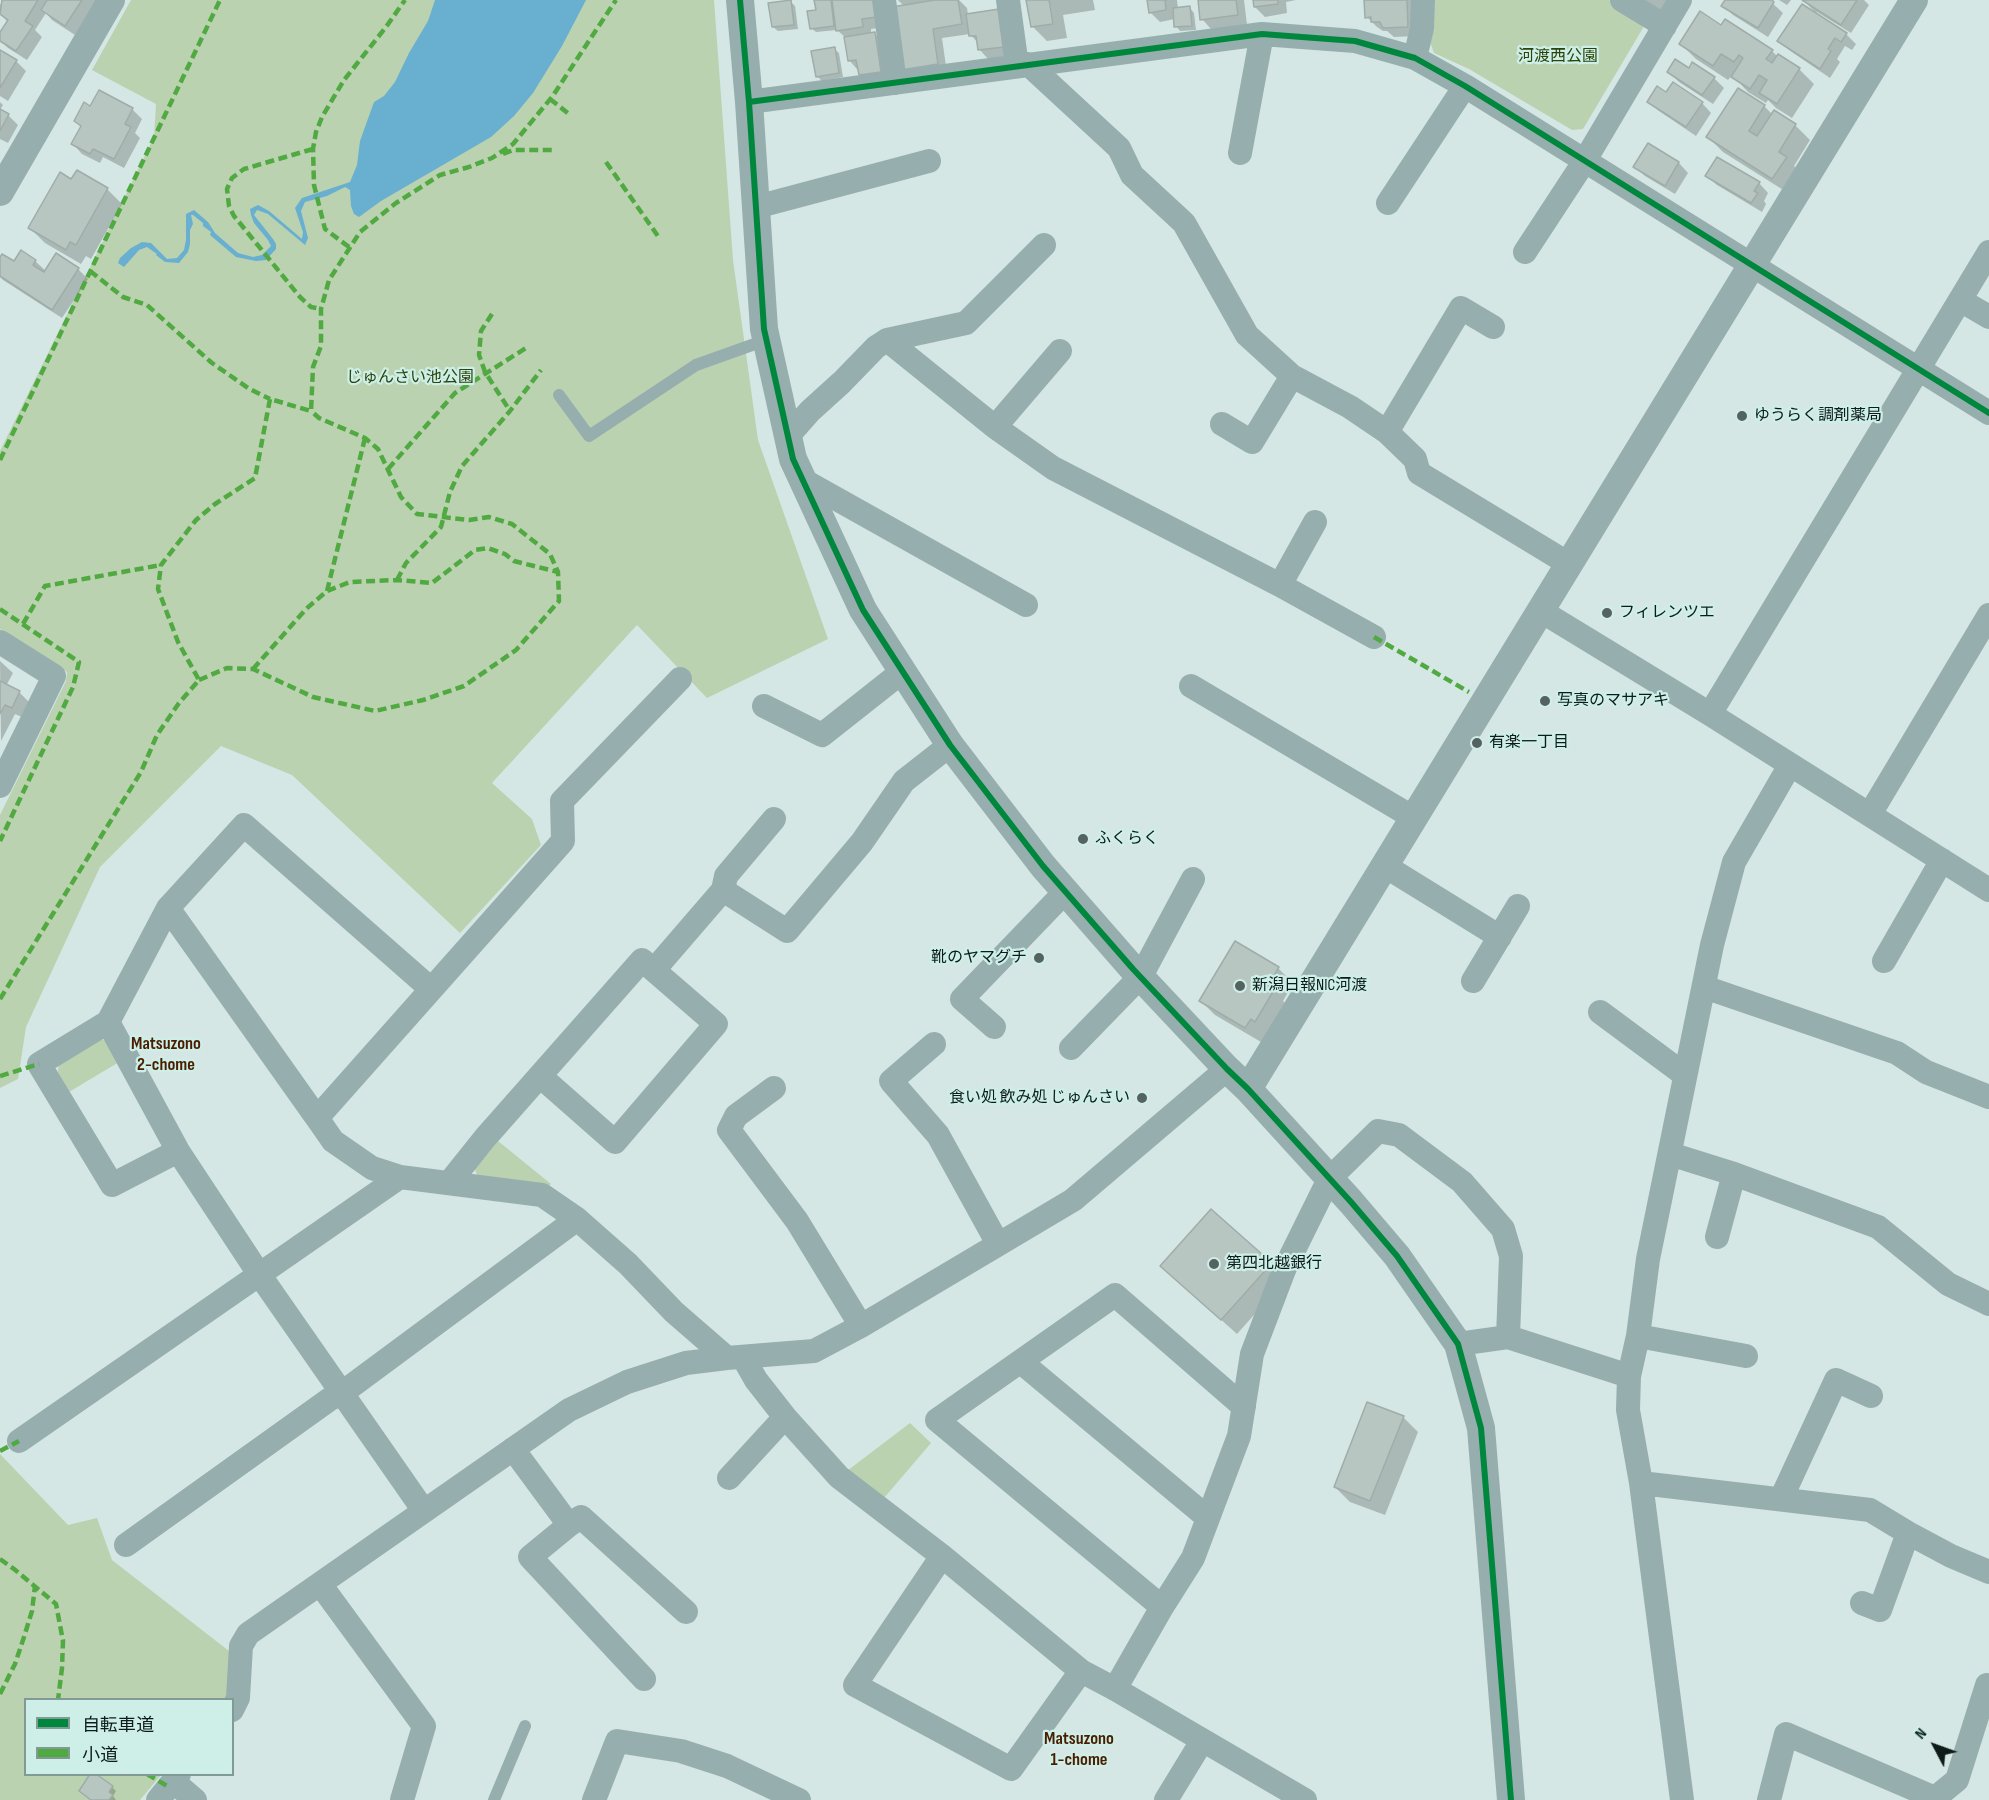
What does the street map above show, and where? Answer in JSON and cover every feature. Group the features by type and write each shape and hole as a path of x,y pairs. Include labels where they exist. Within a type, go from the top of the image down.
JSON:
{"street":[{"path":"0,192 111,0"},
{"path":"740,0 750,102 764,329 793,459 801,479 863,610 950,745 1043,866 1141,976 1351,1202 1397,1256 1458,1344 1481,1428 1511,1800"},
{"path":"884,0 895,83"},
{"path":"1008,0 1022,65 1119,148 1132,175 1184,223 1247,335 1292,376 1350,407 1387,432 1415,459 1419,473 1569,564"},
{"path":"1415,58 1422,28 1423,0"},
{"path":"1622,0 1665,26"},
{"path":"1525,252 1584,162 1680,0"},
{"path":"1248,1089 1914,0"},
{"path":"750,102 1262,34 1355,41 1415,58 1465,86 1989,413"},
{"path":"1240,153 1262,34"},
{"path":"1388,203 1465,86"},
{"path":"756,207 929,161"},
{"path":"788,436 810,411 876,347 887,340 966,324 1044,245"},
{"path":"1710,714 1989,252"},
{"path":"1960,300 1989,317"},
{"path":"1387,432 1461,308 1493,327"},
{"path":"887,340 995,427 1053,468 1280,585 1374,637"},
{"path":"995,427 1060,351"},
{"path":"1222,424 1252,442 1292,376"},
{"path":"801,479 1026,605"},
{"path":"1280,585 1315,522"},
{"path":"1541,611 1710,714 1989,890"},
{"path":"1870,814 1989,615"},
{"path":"0,642 54,676 0,786"},
{"path":"764,706 822,735 903,671"},
{"path":"317,1118 563,842 562,801 680,679"},
{"path":"1191,686 1414,818"},
{"path":"723,890 787,931 862,842 904,781 950,745"},
{"path":"1682,1800 1641,1483 1628,1410 1629,1376 1638,1336 1648,1259 1685,1075 1712,945 1734,862 1791,765"},
{"path":"654,970 723,890 726,876 774,819"},
{"path":"178,1151 112,1185 39,1064 108,1022 168,908 244,825 431,989"},
{"path":"1884,961 1942,860"},
{"path":"1385,866 1500,937"},
{"path":"1071,1048 1141,976 1193,879"},
{"path":"994,1028 962,999 1065,891"},
{"path":"1473,981 1518,906"},
{"path":"168,908 333,1141 372,1168 400,1177 542,1195 577,1219 628,1264 674,1312 735,1357 839,1477 942,1556 1081,1671 1305,1800"},
{"path":"449,1183 485,1138 642,960 716,1024 615,1142 540,1076"},
{"path":"1704,987 1897,1053 1926,1072 1988,1094"},
{"path":"1600,1012 1685,1075"},
{"path":"108,1022 178,1151 259,1274 424,1511"},
{"path":"934,1044 891,1082 938,1135 998,1244"},
{"path":"234,1706 238,1698 241,1647 248,1634 569,1410 627,1382 686,1363 814,1351 861,1326 1072,1200 1227,1069"},
{"path":"774,1088 736,1116 729,1130 797,1221 861,1326"},
{"path":"1115,1689 1193,1558 1239,1436 1252,1354 1284,1270 1329,1179 1378,1131 1399,1135 1462,1182 1503,1229 1511,1256 1508,1337"},
{"path":"1670,1154 1734,1174 1878,1227 1948,1284 1989,1304"},
{"path":"1717,1237 1734,1174"},
{"path":"20,1441 400,1177"},
{"path":"126,1545 330,1399 342,1393 577,1219"},
{"path":"1162,1607 937,1420 1115,1295 1244,1407"},
{"path":"1638,1336 1746,1356"},
{"path":"1458,1344 1508,1337 1629,1376"},
{"path":"1021,1362 1208,1518"},
{"path":"1781,1499 1836,1380 1871,1396"},
{"path":"729,1478 785,1417"},
{"path":"513,1449 569,1525"},
{"path":"1641,1483 1870,1510 1951,1556 1989,1572"},
{"path":"644,1679 530,1557 581,1517 686,1612"},
{"path":"1862,1603 1880,1610 1908,1533"},
{"path":"942,1556 855,1685 1011,1769 1081,1671"},
{"path":"320,1584 424,1726 402,1800"},
{"path":"1769,1800 1786,1734 1935,1798 1957,1780 1987,1685"},
{"path":"594,1800 617,1741 681,1751 727,1766 799,1800"},
{"path":"1166,1800 1202,1741"},
{"path":"170,1785 195,1800"}],"lane":[{"path":"560,395 589,436 696,365 767,340"},
{"path":"494,1800 525,1726"}],"green space":[{"name":"じゅんさい池公園","path":"131,0 714,0 733,260 758,440 828,639 707,698 637,625 492,783 532,819 541,845 460,933 292,775 221,746 100,867 26,1027 18,1079 0,1088 0,815 66,681 67,672 0,629 0,451 154,137 156,104 92,70"},
{"name":"河渡西公園","path":"1435,0 1609,0 1643,21 1643,28 1583,129 1572,130 1469,69 1434,53 1430,42"},
{"path":"96,1036 108,1042 119,1062 69,1092 58,1072 59,1057"},
{"path":"498,1141 551,1184 545,1189 479,1181 475,1169"},
{"path":"910,1423 931,1443 878,1505 839,1477"},
{"path":"0,1454 68,1525 97,1518 112,1560 229,1651 229,1686 225,1698 24,1698 24,1776 160,1776 140,1800 0,1800"}],"water":[{"path":"435,0 586,0 562,46 533,93 514,116 491,137 381,201 359,217 354,214 351,206 350,190 345,187 327,196 305,202 301,211 308,238 305,245 268,214 257,210 254,215 273,239 276,249 266,260 256,261 236,257 210,235 211,232 203,226 203,223 191,215 193,224 190,230 188,252 179,263 165,262 147,247 139,250 124,267 118,263 131,248 142,242 151,243 167,259 177,258 184,250 186,214 194,210 238,253 253,257 262,255 271,246 254,223 251,215 250,209 258,205 269,211 302,239 303,232 295,208 302,198 350,182 357,165 360,141 374,102 384,96 395,82 428,21"}],"building":[{"path":"2,0 38,0 25,21 33,26 16,51 0,41 0,32 8,20 0,14"},
{"path":"47,0 82,0 65,26 41,10"},
{"path":"791,0 794,25 772,27 768,3"},
{"path":"814,0 831,0 834,26 810,29 807,11 816,10"},
{"path":"832,0 874,0 877,17 862,19 863,27 836,31"},
{"path":"935,0 958,0 962,24 933,29 938,64 901,70 892,7"},
{"path":"1026,0 1049,0 1053,24 1031,27"},
{"path":"1147,0 1165,0 1166,10 1149,13"},
{"path":"1198,0 1236,0 1238,15 1200,20"},
{"path":"1253,0 1278,0 1278,4 1254,7"},
{"path":"1364,0 1407,0 1408,27 1383,28 1380,22 1371,22 1371,17 1365,18"},
{"path":"1725,0 1772,0 1774,2 1758,28 1721,6"},
{"path":"1802,0 1857,0 1841,25"},
{"path":"1802,4 1847,33 1841,42 1835,38 1828,49 1831,51 1820,69 1777,41"},
{"path":"1190,6 1192,26 1174,27 1173,8"},
{"path":"999,9 1004,47 978,50 976,36 969,36 966,14"},
{"path":"1700,11 1721,25 1725,19 1773,50 1766,59 1772,63 1778,54 1800,68 1777,104 1759,93 1767,80 1759,75 1750,89 1731,77 1743,58 1739,55 1734,62 1721,54 1713,66 1679,44"},
{"path":"875,32 881,72 859,75 856,60 848,61 844,37"},
{"path":"835,47 839,73 816,77 811,51"},
{"path":"0,50 17,60 0,88"},
{"path":"1675,59 1689,68 1692,62 1715,77 1702,95 1667,72"},
{"path":"1673,82 1703,102 1686,127 1647,102 1657,86 1666,92"},
{"path":"1738,88 1765,105 1749,131 1757,136 1774,110 1796,124 1779,152 1787,157 1772,179 1706,137"},
{"path":"99,90 133,108 125,124 131,127 114,159 93,149 90,154 71,144 81,126 74,121 84,102 90,106"},
{"path":"0,109 9,114 0,131"},
{"path":"1648,143 1679,162 1665,186 1633,167"},
{"path":"1717,157 1760,182 1754,191 1758,193 1751,203 1705,176"},
{"path":"77,170 108,188 76,245 70,242 66,250 28,228 60,172 71,179"},
{"path":"21,250 36,260 33,265 44,272 56,253 79,268 52,310 0,276 2,254 14,261"},
{"path":"0,681 20,691 12,708 5,705 0,714"},
{"path":"1235,941 1279,967 1268,986 1274,990 1255,1022 1251,1019 1245,1028 1199,1001"},
{"path":"1211,1209 1272,1263 1221,1320 1160,1266"},
{"path":"1367,1402 1404,1416 1370,1501 1334,1487"},
{"path":"89,1776 99,1776 113,1786 109,1792 113,1795 109,1800 91,1800 79,1791"}],"marked path":[{"path":"0,460 220,0"},
{"path":"349,247 325,229 314,185 313,149 316,132 322,117 344,80 405,0"},
{"path":"0,999 141,772 157,735 179,703 199,680 178,642 158,589 161,565 196,520 215,504 255,478 270,399 311,411 313,367 321,346 321,309 329,280 360,232 396,203 440,175 492,158 513,144 552,97 616,0"},
{"path":"550,99 569,114"},
{"path":"313,149 244,169 232,178 227,189 229,206 234,216 300,297 311,307 321,309"},
{"path":"503,154 513,150 553,150"},
{"path":"606,162 660,239"},
{"path":"90,271 123,297 147,305 212,363 248,388 270,399"},
{"path":"492,314 481,331 479,355 485,372 510,411"},
{"path":"388,469 455,393 526,348"},
{"path":"397,580 406,563 441,527 450,492 462,466 510,411 541,370"},
{"path":"199,680 227,668 253,669 313,697 375,711 423,700 464,686 516,650 559,601 558,572 550,554 512,524 489,517 469,520 417,514 401,497 378,449 365,438 319,418 311,411"},
{"path":"327,591 365,438"},
{"path":"253,669 306,609 327,591 350,582 397,580 432,583 475,550 488,548 505,554 514,561 558,572"},
{"path":"23,624 45,586 161,565"},
{"path":"0,609 79,662 73,687 0,841"},
{"path":"1374,637 1469,692"},
{"path":"0,1076 39,1064"},
{"path":"0,1451 19,1441"},
{"path":"0,1559 56,1604 63,1641 58,1698"},
{"path":"0,1694 15,1664 24,1637 32,1611 35,1586"},
{"path":"150,1776 169,1787"}],"cycle path":[{"path":"740,0 764,329 793,459 863,610 950,745 1043,866 1133,969 1248,1089 1397,1256 1458,1344 1481,1428 1511,1800"},
{"path":"749,102 1262,34 1355,41 1415,58 1465,86 1989,413"}],"place":[{"name":"ゆうらく調剤薬局","path":"1742,416"},
{"name":"フィレンツエ","path":"1607,613"},
{"name":"写真のマサアキ","path":"1545,701"},
{"name":"有楽一丁目","path":"1477,743"},
{"name":"ふくらく","path":"1083,839"},
{"name":"靴のヤマグチ","path":"1039,958"},
{"name":"新潟日報NIC河渡","path":"1240,986"},
{"name":"食い処 飲み処 じゅんさい","path":"1142,1098"},
{"name":"第四北越銀行","path":"1214,1264"}],"district":[{"name":"Matsuzono 2-chome","path":"166,1054"},
{"name":"Matsuzono 1-chome","path":"1079,1749"}]}
